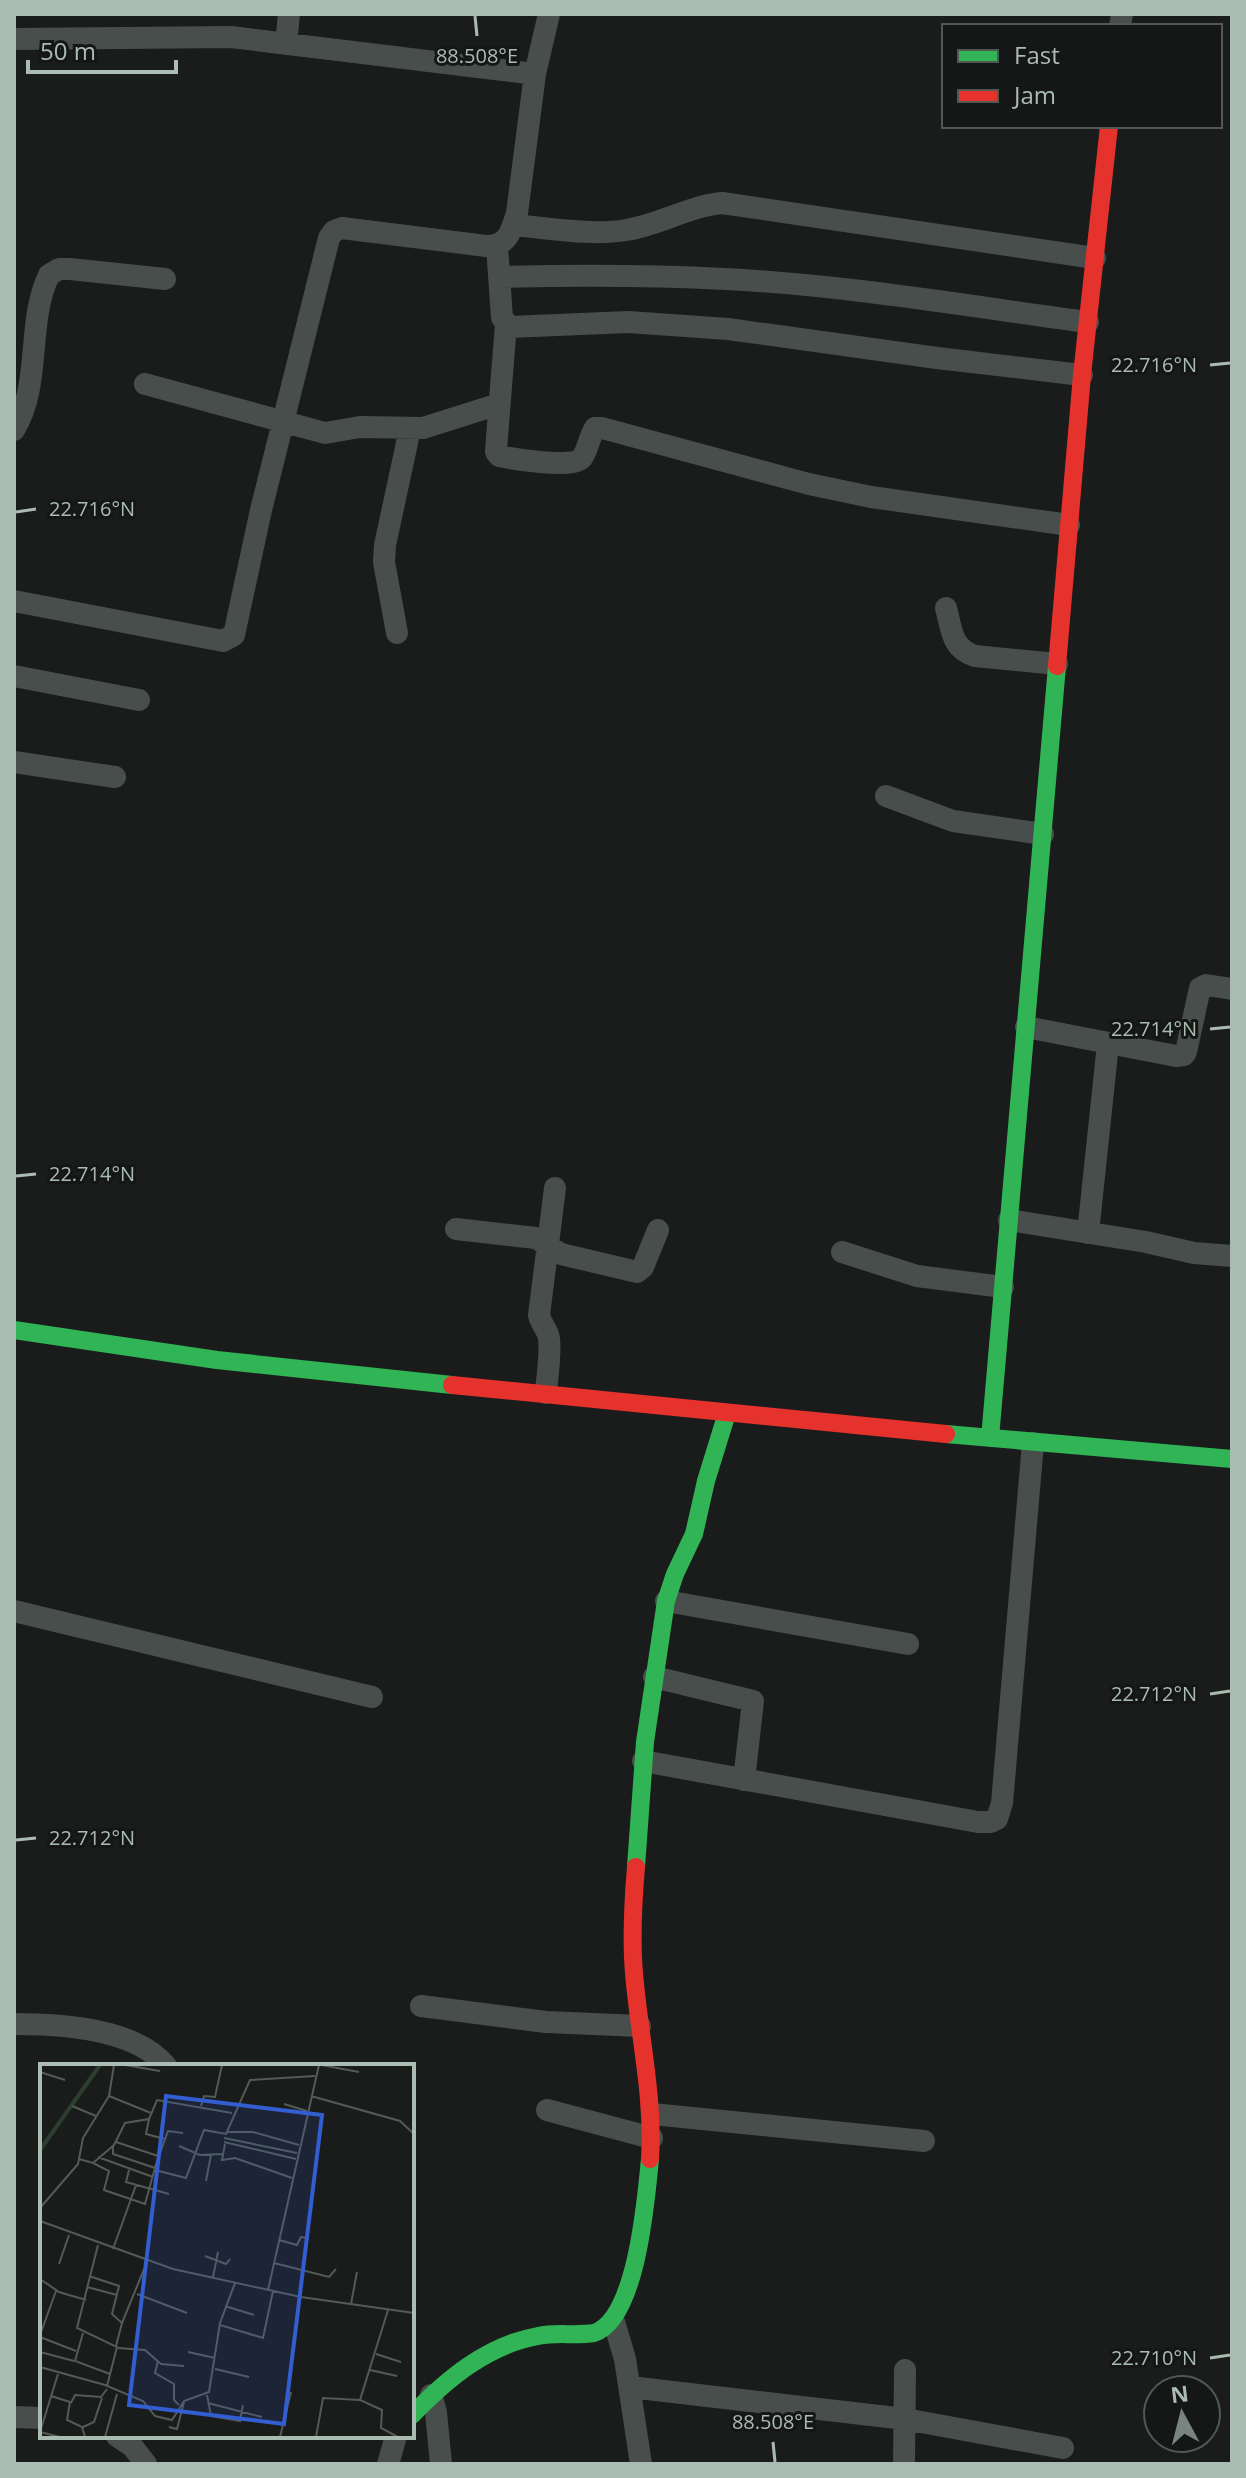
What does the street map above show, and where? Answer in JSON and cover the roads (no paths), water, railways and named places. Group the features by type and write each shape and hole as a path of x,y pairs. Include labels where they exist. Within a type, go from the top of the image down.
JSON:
{"street":[{"path":"286,44 289,14"},
{"path":"14,601 223,641 234,635 325,247 334,231 355,228 497,246 506,241 513,225 535,74 549,14"},
{"path":"14,39 231,37 535,74"},
{"path":"990,1438 1082,375 1109,128"},
{"path":"513,225 604,232 628,230 707,204 722,203 1095,258"},
{"path":"497,246 502,318 515,329 628,322 728,329 1082,375"},
{"path":"14,430 27,400 24,343 49,275 59,269 165,279"},
{"path":"499,277 589,274 726,279 848,290 1088,322"},
{"path":"506,324 496,452 499,456 576,462 582,458 595,428 602,428 809,484 871,497 1069,525"},
{"path":"145,384 325,433 360,427 410,429 437,425 499,404"},
{"path":"397,633 385,553 410,429"},
{"path":"946,608 957,647 965,653 1057,664"},
{"path":"14,676 139,700"},
{"path":"14,762 115,777"},
{"path":"886,796 953,821 1043,834"},
{"path":"1026,1027 1169,1056 1184,1055 1200,988 1206,985 1232,989"},
{"path":"1088,1233 1108,1044"},
{"path":"546,1393 549,1339 539,1315 555,1188"},
{"path":"1009,1220 1194,1253 1232,1256"},
{"path":"456,1229 536,1238 561,1254 637,1272 643,1267 658,1230"},
{"path":"842,1252 917,1276 1003,1287"},
{"path":"14,1330 217,1360 1033,1443 1232,1459"},
{"path":"414,2413 431,2395 480,2357 499,2347 544,2334 601,2331 614,2322 624,2298 646,2202 652,2138 652,2114 634,1972 633,1908 643,1761 666,1601 694,1534 727,1413"},
{"path":"643,1761 978,1822 997,1819 1002,1803 1033,1443"},
{"path":"666,1601 908,1644"},
{"path":"14,1611 372,1697"},
{"path":"654,1677 753,1701 744,1780"},
{"path":"421,2006 546,2022 640,2026"},
{"path":"14,2024 55,2026 105,2034 140,2044 156,2053 164,2064"},
{"path":"547,2110 652,2138"},
{"path":"652,2114 924,2141"},
{"path":"614,2322 625,2359 641,2464"},
{"path":"904,2464 905,2370"},
{"path":"630,2387 905,2419 1063,2448"},
{"path":"431,2395 436,2412 441,2464"},
{"path":"14,2417 40,2418"},
{"path":"120,2438 132,2446 146,2464"},
{"path":"388,2464 395,2438"}]}
